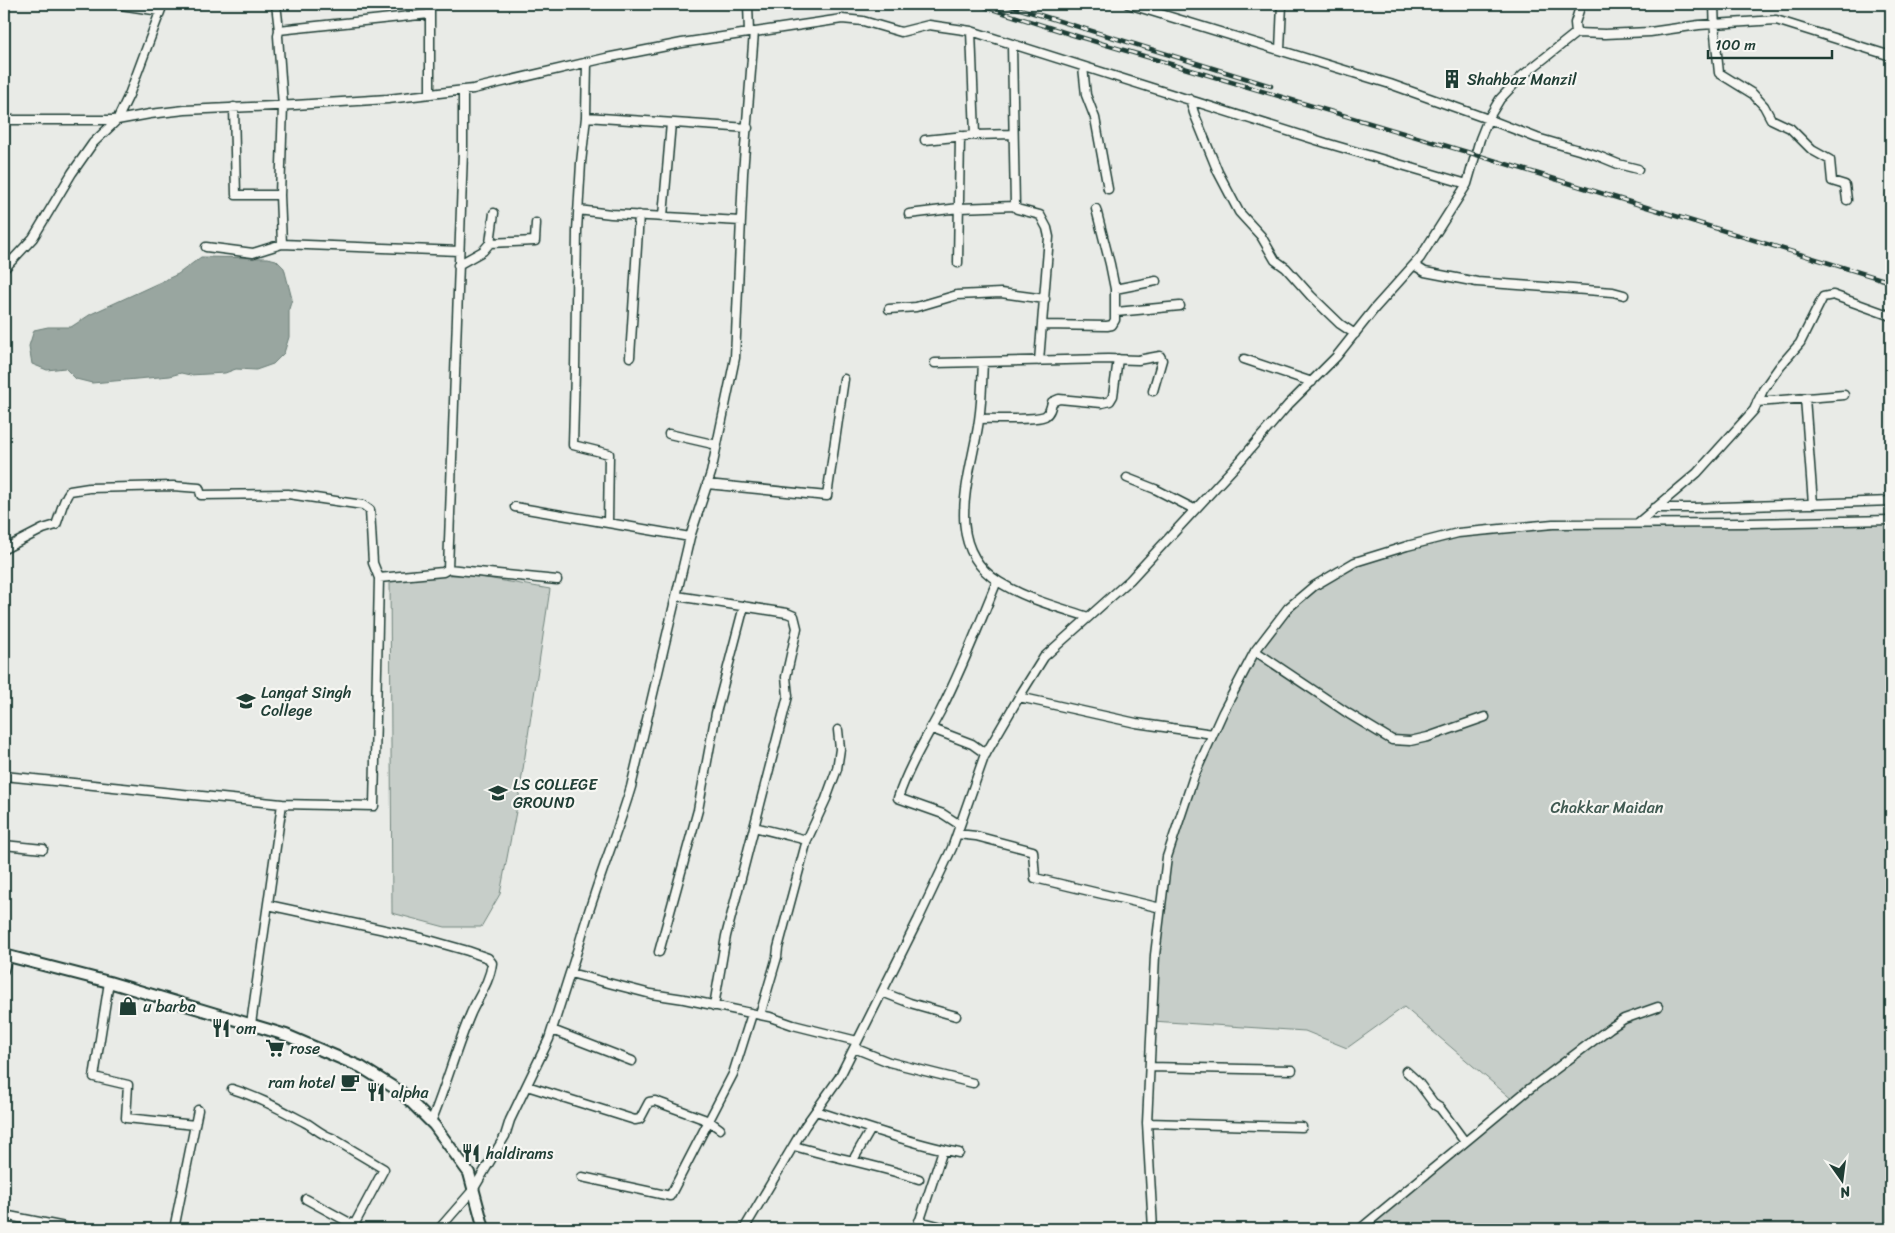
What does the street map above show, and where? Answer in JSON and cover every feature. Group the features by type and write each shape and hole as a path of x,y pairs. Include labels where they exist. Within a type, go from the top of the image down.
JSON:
{"main road":[{"path":"6,955 109,982 286,1034 362,1067 401,1092 431,1122 468,1173 484,1229"}],"street":[{"path":"4,269 33,238 72,172 93,143 117,120 129,95 162,7 114,4"},
{"path":"276,4 283,106 280,195 282,244"},
{"path":"430,4 430,94"},
{"path":"441,1229 472,1190 497,1151 552,1030 581,942 593,898 622,819 678,596 690,537 717,445 735,358 748,128 751,33 748,4"},
{"path":"1128,4 1390,84 1488,118 1537,138 1596,155 1638,170"},
{"path":"1280,50 1282,4"},
{"path":"1576,33 1575,23 1581,4"},
{"path":"1714,4 1714,24 1720,73 1753,94 1764,106 1771,119 1790,128 1812,150 1830,160 1832,181 1845,185 1847,200"},
{"path":"279,30 429,14"},
{"path":"4,120 117,120 176,110 283,106 388,99 430,94 463,90 682,43 842,19 863,21 901,32 930,25 971,31 1326,143 1467,184"},
{"path":"744,1229 838,1078 856,1044 918,920 957,834 986,754 1044,657 1130,580 1240,461 1288,405 1336,357 1375,308 1420,258 1467,184 1480,138 1488,118 1500,100 1522,76 1576,33 1650,32 1714,24 1776,20 1891,56"},
{"path":"971,31 975,135"},
{"path":"1012,45 1015,206"},
{"path":"587,62 586,117 578,210 573,446 609,454 608,523"},
{"path":"1084,67 1086,95 1095,118 1108,189"},
{"path":"448,569 463,90"},
{"path":"1190,99 1218,172 1239,212 1261,236 1275,260 1286,268 1340,324 1355,334"},
{"path":"234,107 236,195 280,195"},
{"path":"586,117 748,128"},
{"path":"663,216 671,123"},
{"path":"925,140 960,136 1013,134"},
{"path":"958,263 960,136"},
{"path":"909,214 959,208 1015,206 1017,209 1040,215 1047,228 1049,237 1040,361"},
{"path":"1042,325 1107,326 1112,325 1115,320 1115,288 1096,209"},
{"path":"578,210 742,221"},
{"path":"458,265 483,251 490,243 494,213"},
{"path":"630,357 639,215"},
{"path":"490,243 535,240 536,223"},
{"path":"206,247 253,253 282,244 459,251"},
{"path":"1414,265 1425,272 1477,282 1613,292 1624,295"},
{"path":"1115,288 1156,281"},
{"path":"889,309 916,307 957,295 1001,293 1045,299"},
{"path":"1639,522 1697,473 1754,410 1780,366 1800,342 1823,297 1833,295 1891,316"},
{"path":"1116,312 1180,306"},
{"path":"935,363 1138,360 1160,356 1162,360 1153,391"},
{"path":"980,419 1044,416 1049,412 1052,402 1059,399 1102,403 1110,401 1113,396 1118,359"},
{"path":"1244,359 1312,382"},
{"path":"983,362 980,419 966,494 965,534 972,554 997,581 1023,595 1088,617"},
{"path":"707,484 827,496 844,378"},
{"path":"1757,402 1844,395"},
{"path":"1805,398 1813,504"},
{"path":"668,434 717,445"},
{"path":"1127,478 1155,489 1194,510"},
{"path":"4,549 43,529 56,525 61,514 64,499 70,491 90,488 173,486 199,488 201,495 288,494 363,505 370,510 373,563 379,578 374,806 282,804 4,776"},
{"path":"1654,508 1891,501"},
{"path":"515,507 690,537"},
{"path":"1153,1229 1147,1122 1154,955 1167,857 1194,776 1213,734 1255,650 1288,608 1314,586 1355,562 1458,533 1553,524 1891,520"},
{"path":"379,578 443,572 448,569 557,580"},
{"path":"960,825 943,814 898,798 904,780 930,728 940,713 997,581"},
{"path":"678,596 786,613 794,616 797,628 786,677 788,696 726,936 714,1006"},
{"path":"659,952 698,810 716,713 744,606"},
{"path":"1255,650 1349,714 1392,740 1410,741 1428,737 1486,717"},
{"path":"1019,697 1136,723 1213,734"},
{"path":"930,728 972,744 986,754"},
{"path":"582,1177 670,1196 736,1066 777,957 807,840 826,799 836,769 840,750 838,730"},
{"path":"251,1024 282,804"},
{"path":"754,828 807,840"},
{"path":"957,834 976,836 1033,851 1035,878 1161,908"},
{"path":"4,845 44,849"},
{"path":"268,905 431,940 488,958 492,963 486,983 462,1036 450,1075 431,1122"},
{"path":"4,970 6,955"},
{"path":"570,973 651,994 756,1014 856,1044 889,1062 973,1083"},
{"path":"109,982 94,1077 128,1085 126,1118 195,1126"},
{"path":"882,992 910,1003 956,1016"},
{"path":"1360,1229 1528,1090 1610,1028 1624,1019 1658,1007"},
{"path":"552,1030 632,1061"},
{"path":"1150,1067 1292,1070"},
{"path":"1406,1071 1418,1082 1435,1105 1440,1108 1465,1142"},
{"path":"527,1086 634,1120 640,1119 649,1102 655,1101 709,1121 720,1129"},
{"path":"232,1089 254,1095 312,1126 325,1136 332,1138 384,1169 357,1227 306,1199"},
{"path":"174,1229 198,1110"},
{"path":"816,1111 871,1129 959,1153"},
{"path":"1147,1122 1302,1126"},
{"path":"853,1160 871,1129"},
{"path":"794,1146 886,1168 919,1179"},
{"path":"916,1229 943,1150"},
{"path":"4,1215 75,1229"},
{"path":"919,1221 950,1229"}],"green space":[{"name":"Chakkar Maidan","path":"1891,520 1891,1229 1365,1229 1514,1101 1404,1007 1347,1048 1305,1031 1152,1021 1167,857 1194,776 1255,651 1288,608 1355,562 1458,533 1553,524"},
{"path":"390,575 469,575 550,589 519,796 500,894 481,927 445,927 392,913"}],"shaded area":[{"path":"201,257 268,258 276,260 284,268 292,299 289,309 289,337 284,353 273,364 256,370 236,369 225,373 190,375 181,373 170,376 92,383 76,379 65,368 47,370 32,364 29,346 34,330 48,327 71,327 91,314 178,274"}],"railway":[{"path":"976,4 1891,282"},
{"path":"1004,4 1271,86"}],"place":[{"name":"Shahbaz Manzil","path":"1452,79"},
{"name":"Langat Singh College","path":"246,701"},
{"name":"LS COLLEGE GROUND","path":"498,793"},
{"name":"u barba","path":"128,1006"},
{"name":"om","path":"221,1028"},
{"name":"rose","path":"275,1048"},
{"name":"ram hotel","path":"350,1082"},
{"name":"alpha","path":"376,1092"},
{"name":"haldirams","path":"471,1153"}]}
